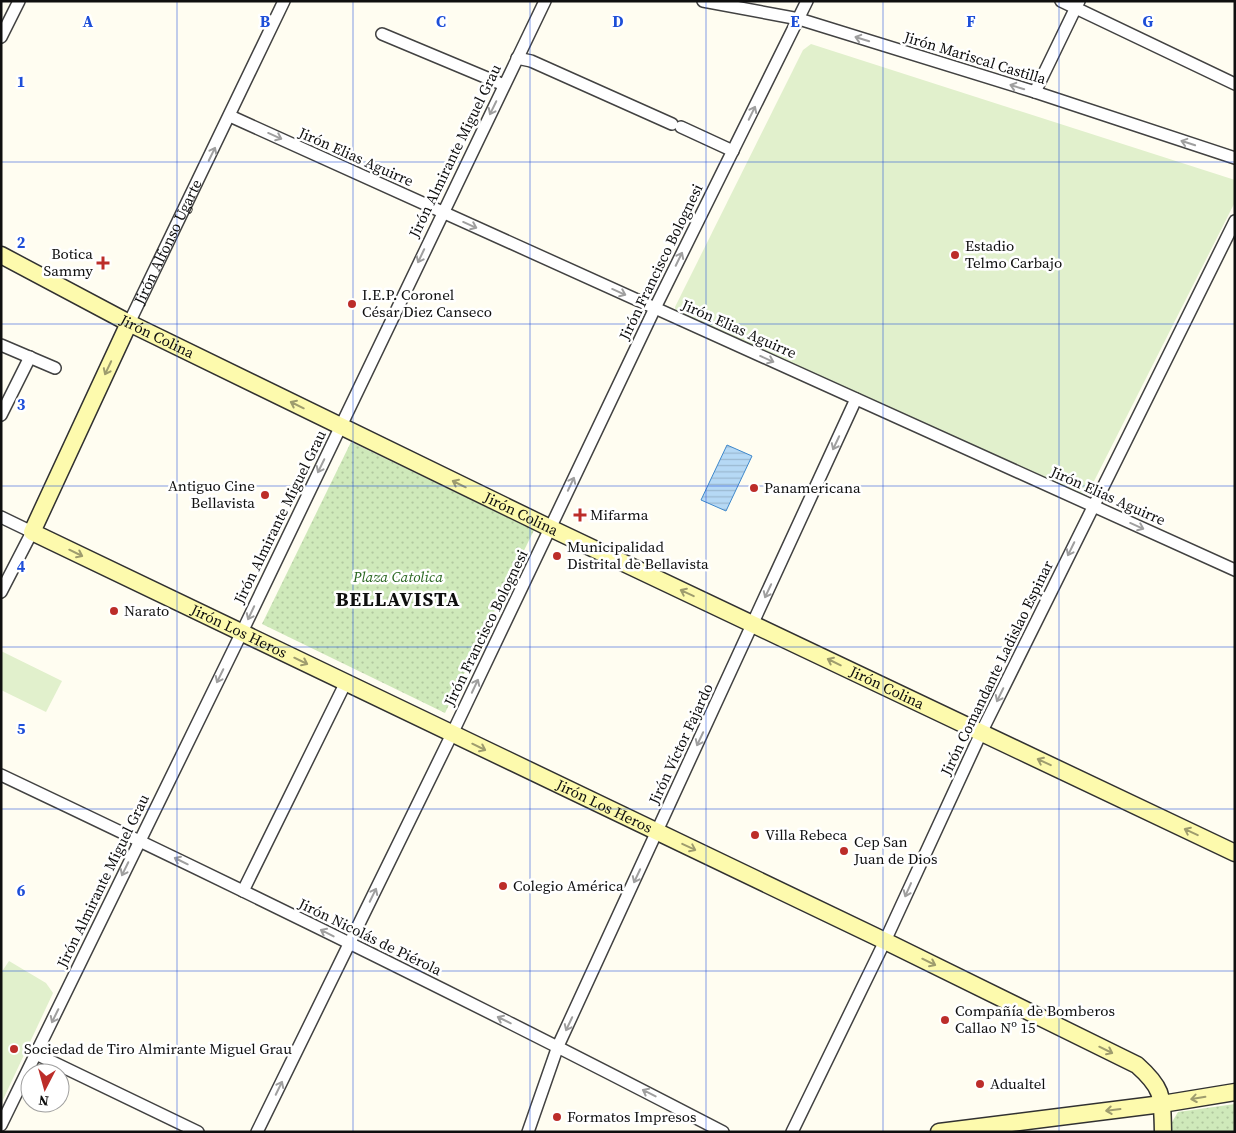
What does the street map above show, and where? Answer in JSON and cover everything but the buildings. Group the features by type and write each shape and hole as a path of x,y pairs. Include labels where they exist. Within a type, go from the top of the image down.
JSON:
{"street":[{"path":"1,37 19,1"},
{"name":"Jirón Alfonso Ugarte","path":"1,592 32,532 129,324 284,1"},
{"name":"Jirón Almirante Miguel Grau","path":"1,1125 138,841 242,632 442,212 545,1"},
{"name":"Jirón Mariscal Castilla","path":"703,1 799,19 1035,92 1235,158"},
{"name":"Jirón Francisco Bolognesi","path":"257,1132 452,734 655,308 807,1"},
{"path":"1061,1 1078,5 1235,84"},
{"path":"1035,92 1078,5"},
{"path":"382,34 504,85"},
{"path":"517,58 531,61 733,151"},
{"name":"Jirón Elias Aguirre","path":"230,116 1235,570"},
{"name":"Jirón Comandante Ladislao Espinar","path":"792,1132 885,940 981,733 1235,221"},
{"name":"Jirón Colina","path":"1,255 129,324 550,528 1235,853"},
{"path":"1,345 55,368"},
{"path":"1,415 30,358"},
{"name":"Jirón Víctor Fajardo","path":"528,1132 558,1046 856,399"},
{"name":"Jirón Los Heros","path":"1,517 885,940 1137,1065 1151,1078 1159,1090 1162,1104 1163,1132"},
{"path":"243,890 346,682"},
{"name":"Jirón Nicolás de Piérola","path":"1,775 243,890 558,1046 723,1132"},
{"path":"36,1054 198,1132"},
{"path":"939,1132 1162,1104 1235,1092"}],"green space":[{"name":"Estadio Telmo Carbajo","path":"811,44 1235,180 1235,202 1086,497 676,314 675,307 803,50"},
{"name":"Plaza Catolica","path":"351,442 534,530 445,713 262,624"},
{"path":"1,651 62,681 46,712 1,690"},
{"name":"Sociedad de Tiro Almirante Miguel Grau","path":"9,961 46,983 53,993 1,1104 1,973"},
{"path":"1235,1104 1235,1132 1172,1132 1172,1122 1178,1112"}],"water":[{"path":"727,445 752,456 726,511 701,500"}],"place":[{"name":"Estadio Telmo Carbajo","path":"955,255"},
{"name":"Botica Sammy","path":"103,263"},
{"name":"I.E.P. Coronel César Diez Canseco","path":"352,304"},
{"name":"Panamericana","path":"754,488"},
{"name":"Antiguo Cine Bellavista","path":"265,495"},
{"name":"Mifarma","path":"580,515"},
{"name":"Municipalidad Distrital de Bellavista","path":"557,556"},
{"name":"Narato","path":"114,611"},
{"name":"Villa Rebeca","path":"755,835"},
{"name":"Cep San Juan de Dios","path":"844,851"},
{"name":"Colegio América","path":"503,886"},
{"name":"Compañía de Bomberos Callao Nº 15","path":"945,1020"},
{"name":"Sociedad de Tiro Almirante Miguel Grau","path":"14,1049"},
{"name":"Adualtel","path":"980,1084"},
{"name":"Formatos Impresos","path":"557,1117"}],"district":[{"name":"BELLAVISTA","path":"398,599"}]}
